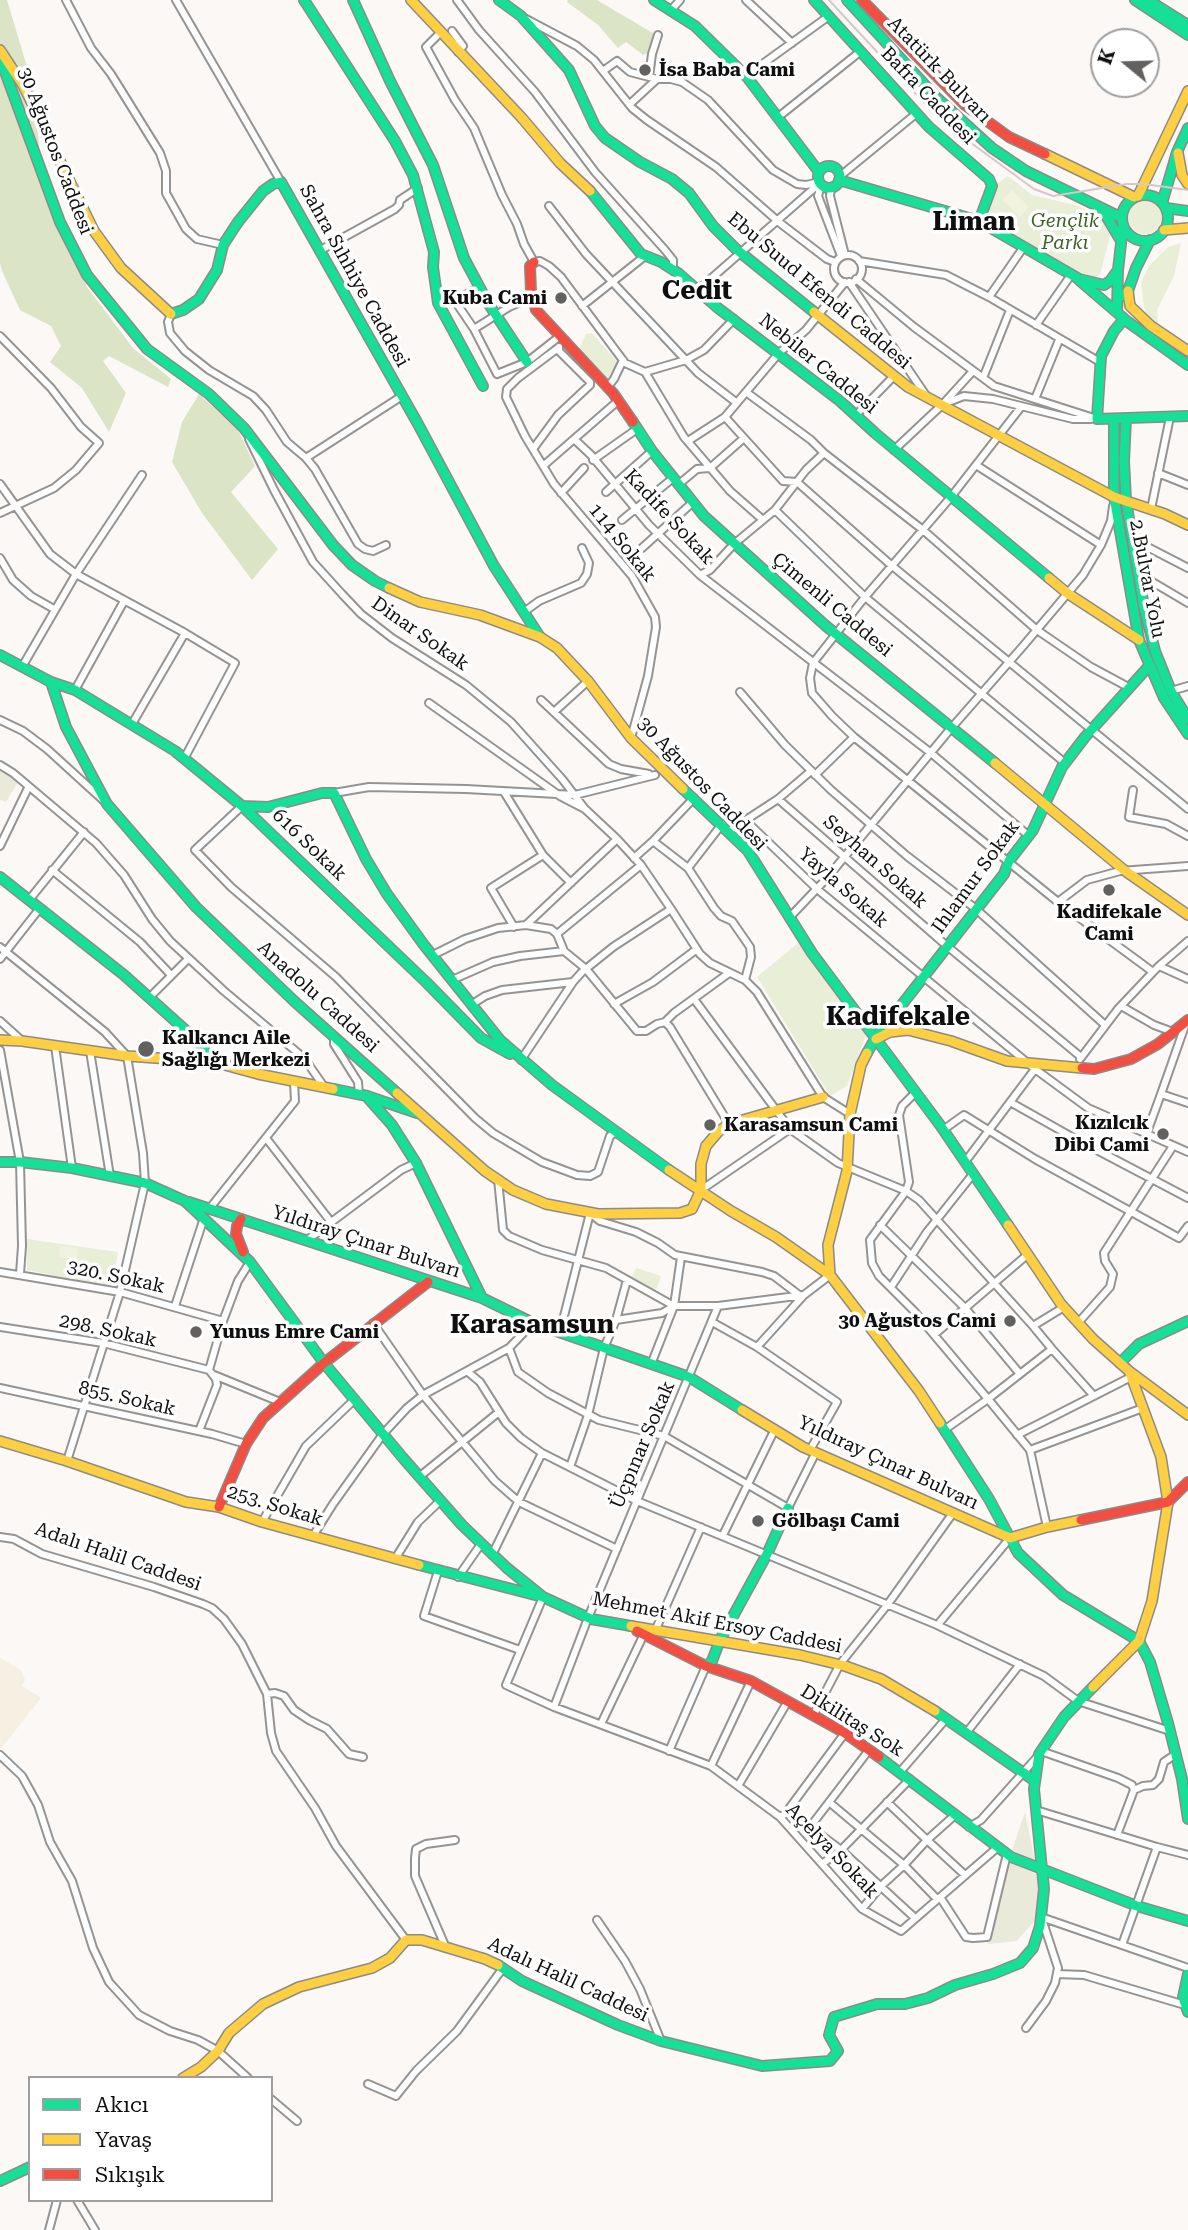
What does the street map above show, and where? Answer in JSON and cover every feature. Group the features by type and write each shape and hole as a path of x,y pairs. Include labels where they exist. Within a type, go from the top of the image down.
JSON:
{"street":[{"path":"66,0 91,48 111,74 159,153 166,170 166,193 186,229 197,239 223,245"},
{"path":"176,0 281,182"},
{"path":"304,0 395,141 418,188 434,252 433,267 438,303 483,386"},
{"path":"354,0 385,71 433,165 464,258 488,303 527,362"},
{"name":"Nebiler Caddesi","path":"411,0 645,256 673,270 779,353 1068,593 1139,640"},
{"path":"457,0 479,30 535,92 602,181 666,250 673,260 673,270"},
{"name":"Ebu Suud Efendi Caddesi","path":"499,0 522,16 569,70 595,125 605,138 689,193 713,226 740,252 893,377 1114,497 1188,525"},
{"path":"654,0 695,26 747,77 831,188"},
{"path":"662,0 699,22 750,73 782,114 821,178 818,196 843,256"},
{"path":"673,8 680,0"},
{"path":"746,0 792,43"},
{"name":"Bafra Caddesi","path":"814,0 956,153 989,179 992,186 979,221"},
{"name":"Atatürk Bulvarı","path":"847,0 937,98 992,148 1026,171 1102,208 1122,222"},
{"name":"Atatürk Bulvarı","path":"862,0 965,105 1009,137 1136,197"},
{"path":"1135,0 1188,35"},
{"path":"1148,0 1188,25"},
{"path":"522,16 577,46 604,71 630,104 657,128 716,167 777,220 827,259 835,262"},
{"path":"750,73 829,16"},
{"path":"452,31 463,46 458,52"},
{"path":"440,33 426,47 474,128 534,262"},
{"path":"630,104 653,78 652,54 658,35"},
{"path":"0,50 23,85 94,232 121,268 170,314 170,333 185,351 209,370 253,396 266,410 287,442 315,469 358,544 373,551 386,545"},
{"path":"782,114 861,51"},
{"name":"30 Ağustos Caddesi","path":"0,58 60,222 88,275 146,349 209,394 244,428 333,545 375,581 420,603 480,615 540,637 557,648 588,681 660,773 694,798 748,851 812,953 943,1130 1064,1307 1130,1374 1188,1415"},
{"path":"604,71 617,61 630,72 682,82 708,100 773,170 786,179 806,185 821,178"},
{"path":"1119,312 1118,270 1124,208 1136,197 1188,91"},
{"path":"843,256 830,196 831,188 917,113"},
{"path":"1122,222 1129,235 1135,239 1155,239 1164,230 1168,220 1164,205 1177,152 1188,128"},
{"path":"1177,152 1182,175 1188,184"},
{"path":"698,290 834,168 839,179 979,221 1075,277 1188,365"},
{"name":"Sahra Sıhhiye Caddesi","path":"170,314 183,310 199,299 217,270 223,245 263,191 272,184 281,182 494,566 540,637"},
{"path":"318,251 395,209 400,200 418,188"},
{"path":"1136,197 1154,196 1164,205 1188,211"},
{"path":"549,206 586,254 686,360 714,387 737,403"},
{"path":"1102,208 1121,241"},
{"path":"1164,230 1188,228"},
{"path":"1097,419 1101,356 1114,331 1136,268 1150,240"},
{"path":"989,298 1023,248"},
{"path":"582,306 645,256"},
{"path":"835,262 843,256 853,256 859,261 946,275 1100,362"},
{"path":"474,329 509,307 532,297 530,266 540,261 561,277 622,360 645,372 686,360 704,350 734,319"},
{"path":"688,441 725,417 779,353 806,330 861,269 859,261"},
{"path":"835,262 835,275 850,281 994,386 1097,419"},
{"path":"1075,277 1104,285 1118,270"},
{"path":"1036,325 1075,277"},
{"path":"850,281 926,396"},
{"path":"472,290 454,301 474,329 497,374 527,362 561,342"},
{"path":"1128,291 1130,306 1151,326 1188,351"},
{"name":"Çimenli Caddesi","path":"532,297 536,310 561,342 587,363 619,400 652,451 704,516 836,634 1124,870 1188,915"},
{"path":"983,378 1010,310"},
{"path":"0,336 51,388 81,427 99,443 76,470 54,488 0,513"},
{"path":"1035,399 1059,340"},
{"path":"533,449 558,415 590,385 559,351 561,342"},
{"name":"114 Sokak","path":"561,342 507,389 506,397 543,466 561,492 632,576 655,617 648,676 631,738"},
{"path":"607,388 622,360"},
{"path":"894,450 943,404 973,371"},
{"path":"645,372 688,441 730,491 763,520"},
{"path":"856,415 893,377"},
{"path":"746,391 923,530 1037,630 1091,667 1130,688"},
{"path":"306,458 402,396"},
{"path":"943,404 964,396 993,399 1073,419 1188,416"},
{"path":"543,466 619,400"},
{"path":"1021,407 813,663 810,678 812,693 854,737 1058,902 1153,972"},
{"path":"725,417 783,481 797,482 891,565 1188,809"},
{"path":"1151,509 1170,417"},
{"name":"2.Bulvar Yolu","path":"1114,419 1114,497 1139,640 1164,698 1188,734"},
{"name":"2.Bulvar Yolu","path":"1126,419 1126,502 1139,574 1155,651 1171,691 1188,719"},
{"name":"Dinar Sokak","path":"244,428 313,562 361,614 466,685 511,722 585,809"},
{"path":"593,460 637,429"},
{"path":"622,520 697,468 710,468 744,438"},
{"name":"Kadife Sokak","path":"574,439 591,455 658,534 700,575 931,753 1029,836"},
{"path":"606,492 652,451"},
{"path":"700,575 710,570 734,544 775,510 824,453"},
{"path":"976,465 1101,545"},
{"path":"561,492 584,468"},
{"path":"1158,473 1188,485"},
{"path":"22,667 54,609 142,475"},
{"path":"0,484 50,554 76,574 235,663 184,759"},
{"path":"790,917 845,857 1083,575 1101,545 1111,521 1114,497"},
{"path":"642,548 692,503"},
{"path":"775,510 865,597 1065,763"},
{"path":"1132,539 1188,568"},
{"path":"524,612 539,601 581,583 587,574 589,563 582,548"},
{"path":"0,558 13,580 31,596 54,609"},
{"path":"1139,574 1188,603"},
{"path":"75,690 124,601"},
{"path":"132,724 185,633"},
{"path":"0,655 51,682"},
{"name":"Ihlamur Sokak","path":"830,1275 828,1245 848,1168 850,1114 861,1065 875,1039 1004,874 1009,861 1029,836 1065,763 1149,666"},
{"path":"554,712 588,681"},
{"name":"616 Sokak","path":"51,682 75,690 184,759 242,806 428,983 481,1038 522,1060"},
{"name":"Anadolu Caddesi","path":"51,682 66,727 107,804 196,907 294,1001 498,1180 545,1204 614,1215 680,1213 692,1209 701,1190"},
{"path":"1171,691 1188,686"},
{"path":"740,692 754,711 813,773 907,856 976,909 1105,1024"},
{"path":"541,700 609,764 621,769 660,773"},
{"path":"429,703 560,796 585,809 617,839 641,865 697,949 710,963 745,980 757,992 823,1097 850,1114"},
{"path":"0,720 23,731 107,804"},
{"path":"688,868 725,827 745,820 778,799 854,737"},
{"path":"0,765 84,832 124,876 152,919 188,959 304,1058 326,1088"},
{"path":"616,1132 610,1136 598,1172 590,1176 577,1175 542,1162 493,1133 336,977 231,887 195,850 242,806 268,807 322,793 369,787 575,795 660,773"},
{"path":"0,846 28,788"},
{"path":"1133,790 1129,817 1166,824 1188,836"},
{"path":"504,792 543,855 571,883"},
{"path":"334,793 366,859 393,903 500,1040 616,1132 830,1275 919,1391 989,1499 1018,1553 1063,1595 1139,1641 1150,1662 1170,1731 1188,1819"},
{"path":"634,858 694,798"},
{"name":"Seyhan Sokak","path":"778,799 947,946 1081,1057"},
{"name":"Yayla Sokak","path":"745,820 817,889 1025,1062 1088,1108 1188,1152"},
{"path":"29,900 84,832"},
{"path":"526,925 617,839"},
{"path":"653,841 688,868 714,908 721,916 732,921 750,947 751,957 745,980"},
{"path":"514,927 491,888 543,855"},
{"path":"557,934 641,865"},
{"path":"1058,902 1087,880 1124,870 1188,866"},
{"path":"52,870 140,942 172,975"},
{"path":"0,877 124,975 191,1036 214,1062"},
{"path":"0,959 3,950 40,908"},
{"path":"522,1060 573,982 613,947 671,909"},
{"path":"433,955 466,939 498,928 526,925 551,929 557,934 564,951 586,969 637,1031 646,1031 657,1024 666,1023 674,1013 729,973"},
{"path":"1074,1067 1121,1006 1153,972 1188,941"},
{"path":"614,1004 653,982 697,949"},
{"path":"3,950 105,1032 127,1056 143,1153 145,1183 120,1292 67,1461"},
{"path":"452,980 493,961 564,951"},
{"path":"149,998 188,959"},
{"path":"1159,967 1188,979"},
{"path":"471,1005 502,990 573,982"},
{"path":"694,999 790,1129 848,1168 906,1191 919,1200 1094,1396"},
{"path":"1121,1006 1154,1026 1173,1032"},
{"path":"875,1039 890,1032 908,1030 951,1041 1007,1061 1094,1069 1130,1059 1158,1044 1187,1020"},
{"path":"1146,1135 1187,1020"},
{"path":"0,1021 22,1041"},
{"path":"666,1023 729,1124"},
{"path":"333,1034 334,1044 358,1082 363,1096 392,1125 416,1163 482,1298"},
{"path":"0,1040 127,1056 214,1062 363,1096 422,1115"},
{"path":"55,1045 72,1168"},
{"path":"0,1050 20,1162 20,1274"},
{"path":"90,1051 110,1176"},
{"path":"965,1162 1035,1069"},
{"path":"210,1208 295,1101 295,1082"},
{"path":"915,1093 902,1106 899,1115 909,1182 906,1191 870,1240 872,1263 879,1276 934,1334 1030,1450 1046,1527"},
{"path":"1161,1094 1188,1103"},
{"path":"701,1190 701,1164 706,1146 718,1132 729,1124 823,1097"},
{"path":"1010,1102 1188,1198"},
{"path":"943,1130 964,1115 989,1132 1179,1238 1188,1226"},
{"path":"701,1190 790,1129"},
{"path":"266,1138 331,1222"},
{"path":"1079,1323 1111,1287 1113,1274 1105,1261 1104,1253 1173,1146"},
{"name":"Mehmet Akif Ersoy Caddesi","path":"0,1163 20,1162 72,1168 145,1183 185,1201 250,1262 324,1363 440,1501 492,1555 543,1597 589,1618 840,1664 881,1679 952,1721 1035,1781"},
{"path":"306,1241 401,1170 416,1163"},
{"path":"891,1287 911,1255 973,1174"},
{"path":"498,1180 503,1230 509,1236 525,1244 606,1268 674,1306 718,1306 802,1296"},
{"name":"Yıldıray Çınar Bulvarı","path":"185,1201 482,1298 533,1323 689,1377 813,1451 1010,1538"},
{"path":"221,1233 218,1224 220,1216 225,1213"},
{"path":"560,1332 590,1213 600,1221 636,1232 681,1257 702,1259 774,1276 802,1296"},
{"path":"175,1306 204,1217"},
{"path":"199,1432 217,1385 211,1373 223,1321 238,1282 250,1262 236,1234 240,1219"},
{"path":"880,1225 965,1308 1020,1374"},
{"path":"934,1334 1027,1255"},
{"path":"652,1362 674,1306 681,1257"},
{"name":"320. Sokak","path":"0,1272 120,1292 223,1321"},
{"path":"757,1348 802,1296 830,1275"},
{"path":"570,1467 588,1415 604,1348 616,1320 627,1280"},
{"path":"219,1507 246,1444 263,1418 324,1363 428,1282"},
{"path":"616,1320 662,1314 674,1306"},
{"name":"Üçpınar Sokak","path":"554,1707 718,1306"},
{"path":"1033,1326 1064,1307"},
{"path":"1120,1363 1139,1345 1188,1321"},
{"path":"669,1751 706,1666 712,1661 720,1640 767,1554 837,1402 757,1348 712,1322"},
{"path":"373,1323 423,1395 495,1481 519,1502 617,1549"},
{"path":"313,1536 383,1434 407,1408 423,1395 509,1348 533,1323"},
{"name":"298. Sokak","path":"0,1327 103,1343 211,1373 280,1402"},
{"path":"509,1348 518,1372 548,1393 599,1420 664,1436 788,1508"},
{"path":"944,1430 1052,1349"},
{"path":"468,1372 480,1382 506,1423 542,1453 637,1501 937,1625 1044,1676 1078,1700 1170,1731"},
{"path":"1017,1434 1094,1396 1130,1374"},
{"name":"Adalı Halil Caddesi","path":"0,1537 14,1539 42,1555 154,1587 212,1608 232,1628 267,1694 271,1733 276,1751 315,1808 348,1864 406,1940 422,1940 485,1959 522,1981 618,2025 661,2040 762,2066 830,2061 838,2051 829,2035 834,2017 877,2004 905,2004 928,1998 955,1985 993,1974 1020,1962 1033,1948 1041,1917 1044,1889 1035,1781 1040,1753 1078,1700 1139,1641 1152,1601 1168,1502 1166,1479 1161,1457 1130,1374"},
{"name":"855. Sokak","path":"0,1388 246,1444"},
{"path":"261,1521 306,1446 355,1399"},
{"path":"1030,1450 1143,1408"},
{"path":"419,1477 499,1412"},
{"path":"723,1535 775,1429"},
{"name":"253. Sokak","path":"0,1441 186,1502 219,1507 458,1577 543,1597"},
{"path":"492,1555 542,1453"},
{"path":"940,1622 1010,1538 1046,1527 1168,1502 1188,1482"},
{"path":"395,1559 418,1522 440,1501"},
{"path":"814,1714 840,1664 888,1604 953,1513"},
{"path":"655,1631 701,1527"},
{"path":"458,1577 481,1544"},
{"path":"438,1571 424,1616 520,1650 543,1597"},
{"name":"Dikilitaş Sok","path":"628,1627 706,1666 751,1681 814,1714 910,1779 1007,1854 1137,1906 1188,1921"},
{"path":"601,1724 644,1634"},
{"name":"Açelya Sokak","path":"520,1650 506,1685 554,1707 710,1766 780,1816 862,1909 901,1931 915,1918"},
{"path":"967,1732 1020,1664"},
{"path":"710,1766 751,1681"},
{"path":"267,1694 284,1696 294,1710 327,1728 349,1754 363,1757"},
{"path":"738,1786 788,1701"},
{"path":"900,1772 945,1720 952,1721"},
{"path":"780,1816 845,1733"},
{"path":"869,1750 810,1827 841,1850 915,1918 998,1847"},
{"path":"969,1827 981,1820 1040,1753 1118,1778 1132,1785 1134,1790"},
{"path":"1117,1835 1134,1790 1153,1786 1159,1779 1164,1762 1176,1754"},
{"path":"0,1755 22,1776 38,1805 50,1842 72,1881 93,1948 109,1982 139,2015 218,2051 246,2076"},
{"path":"822,1864 841,1850 910,1779"},
{"path":"829,1802 904,1865 938,1898 966,1937 987,1937 1007,1854"},
{"path":"887,1802 965,1875"},
{"path":"1036,1810 1188,1855"},
{"path":"862,1909 880,1887 955,1815"},
{"path":"446,1948 417,1883 415,1858 416,1849 425,1844 455,1840"},
{"path":"1122,1945 1157,1847"},
{"path":"1041,1917 1188,1968"},
{"path":"1026,2028 1046,2001 1057,1974 1055,1955 1041,1917"},
{"path":"597,1920 640,1989 661,2040"},
{"path":"186,2076 201,2067 218,2051 229,2033 263,2004 299,1987 372,1968 390,1958 406,1940"},
{"path":"368,2084 396,2096 416,2071 457,2031 503,1968"},
{"path":"1057,1974 1084,1976 1187,2008"},
{"path":"1187,2008 1183,1997 1188,1974"},
{"path":"273,2101 297,2121"},
{"path":"0,2181 28,2168"},
{"path":"49,2230 56,2202"},
{"path":"78,2202 95,2230"}],"shaded area":[{"path":"0,1658 21,1670 25,1680 22,1686 41,1698 0,1750"}],"green space":[{"path":"0,0 7,0 34,90 43,190 87,287 133,348 171,379 168,387 109,356 103,361 126,393 109,432 82,388 50,362 61,346 51,326 20,310 2,271"},
{"path":"597,0 656,35 650,52 643,55 626,42 618,48 598,25 567,2"},
{"name":"Gençlik Parkı","path":"1008,176 1032,195 1079,206 1101,219 1111,232 1100,275 1081,278 999,230 987,210 996,184"},
{"path":"1012,190 1029,207 1020,217 1002,200"},
{"path":"1145,200 1157,205 1162,217 1157,229 1145,234 1133,229 1128,217 1133,205"},
{"path":"1181,243 1174,276 1157,310 1158,325 1148,319 1141,282 1149,266 1168,247"},
{"path":"592,333 619,364 608,384 578,351 586,334"},
{"path":"199,394 238,430 255,466 231,492 278,549 252,580 202,513 172,462 182,422"},
{"path":"0,769 18,782 6,802 0,800"},
{"path":"798,943 866,1035 847,1086 830,1096 757,977"},
{"path":"27,1239 118,1252 111,1287 27,1270"},
{"path":"60,1246 78,1248 77,1259 59,1257"},
{"path":"636,1268 661,1276 656,1291 631,1278"},
{"path":"1025,1812 1035,1862 1011,1853"},
{"path":"1007,1861 1038,1875 1038,1917 1017,1941 988,1944"}],"tram line":[{"path":"829,0 941,121 1034,189 1053,196 1127,184 1188,190"}],"traffic: fast":[{"path":"304,0 395,141 413,175 434,252 433,267 438,303 483,386"},
{"path":"353,0 433,165 464,258 488,303 527,362"},
{"path":"499,0 521,16 569,70 595,126 605,138 640,162 672,179 689,193 713,226 736,249 814,312"},
{"path":"654,0 695,26 747,77 819,172"},
{"path":"814,0 929,127 989,179 992,186 979,221"},
{"path":"847,0 937,98 992,148 1026,171 1122,218"},
{"path":"1135,0 1188,35"},
{"path":"1148,0 1188,25"},
{"path":"0,58 60,222 87,275 147,349 209,394 244,428 333,545 352,565 389,588"},
{"path":"1162,203 1177,152 1188,128"},
{"path":"829,166 837,169 840,177 837,185 829,188 821,185 818,177 821,169 829,166"},
{"path":"839,180 979,221 1079,279 1104,285 1118,270"},
{"path":"171,314 183,310 199,299 217,270 223,245 238,222 263,191 281,182 418,424 494,566 540,637"},
{"path":"590,191 641,254 678,273 718,308 840,401 1049,578"},
{"path":"1145,195 1161,202 1168,218 1161,234 1145,241 1129,234 1122,218 1129,202 1145,195"},
{"path":"1166,208 1188,211"},
{"path":"1102,209 1121,241"},
{"path":"1117,312 1123,226"},
{"path":"1123,296 1128,291 1150,240"},
{"path":"1079,280 1128,322 1188,365"},
{"path":"1124,319 1114,331 1101,356 1097,419 1188,416"},
{"path":"1114,419 1114,497 1139,640 1164,698 1188,734"},
{"path":"1126,419 1126,501 1144,607 1155,651 1171,691 1188,719"},
{"path":"633,422 652,451 704,516 826,626 995,763"},
{"path":"0,655 51,682 75,690 175,751 242,806 481,1038 510,1054"},
{"path":"867,1053 875,1039 1004,874 1009,861 1033,830 1062,767 1085,737 1149,666"},
{"path":"51,682 66,727 107,804 196,907 294,1001 397,1093"},
{"path":"683,789 748,851 812,953 940,1125 1008,1225"},
{"path":"242,806 268,807 322,793 334,793 366,859 387,894 500,1040 552,1085 669,1170"},
{"path":"0,877 124,975 192,1036 214,1062"},
{"path":"333,1089 367,1096 417,1113"},
{"path":"368,1098 392,1125 416,1163 482,1298"},
{"path":"0,1162 72,1168 145,1183 185,1201 250,1262 324,1363 403,1458 462,1525 507,1568 543,1597 591,1619 631,1626"},
{"path":"189,1202 482,1298 533,1323 689,1377 742,1410"},
{"path":"1120,1363 1139,1344 1188,1321"},
{"path":"940,1423 989,1499 1018,1553 1063,1595 1139,1641 1150,1662 1168,1723 1182,1779 1188,1819"},
{"path":"706,1666 712,1661 720,1640 767,1554 788,1508"},
{"path":"419,1565 539,1596"},
{"path":"498,1965 522,1981 618,2025 661,2041 762,2066 830,2061 838,2051 829,2035 834,2017 877,2004 905,2004 928,1998 955,1985 1020,1963 1033,1948 1040,1926 1044,1889 1034,1789 1039,1754 1064,1717 1093,1687"},
{"path":"935,1711 1035,1781"},
{"path":"879,1757 1011,1857 1137,1906 1188,1921"},
{"path":"1188,1974 1183,1997 1188,2012"},
{"path":"0,2181 28,2168"}],"traffic: slow":[{"path":"411,0 522,118 560,163 590,191"},
{"path":"0,50 23,85 94,231 121,268 171,314"},
{"path":"1138,196 1188,91"},
{"path":"1178,153 1182,175 1188,184"},
{"path":"1045,154 1134,197"},
{"path":"1164,230 1188,228"},
{"path":"1128,291 1130,306 1151,326 1188,351"},
{"path":"814,312 908,387 1114,497 1165,514 1188,525"},
{"path":"1049,578 1067,593 1139,640"},
{"path":"389,588 420,602 480,615 540,637 557,648 588,681 631,738 683,789"},
{"path":"995,763 1124,870 1188,915"},
{"path":"876,1039 890,1032 908,1030 951,1041 1007,1061 1082,1068"},
{"path":"0,1040 127,1056 214,1062 333,1089"},
{"path":"830,1275 828,1245 847,1171 850,1114 861,1065 867,1053"},
{"path":"397,1093 485,1171 513,1190 546,1204 598,1214 680,1213 692,1209 701,1190 701,1164 706,1146 718,1132 729,1124 823,1097"},
{"path":"669,1170 776,1237 830,1275 919,1391 940,1423"},
{"path":"1008,1225 1061,1304 1093,1339 1129,1371 1188,1415"},
{"path":"1093,1687 1139,1641 1152,1601 1168,1502 1161,1457 1130,1373"},
{"path":"742,1410 803,1447 1010,1538 1081,1520"},
{"path":"0,1441 186,1502 219,1507 262,1522 419,1565"},
{"path":"631,1626 800,1655 845,1666 881,1679 935,1711"},
{"path":"186,2076 201,2067 218,2051 229,2033 263,2004 299,1987 372,1968 390,1958 406,1940 422,1940 498,1965"}],"traffic: jam":[{"path":"862,0 965,105 1009,137 1045,154"},
{"path":"534,262 530,266 531,292 536,310 613,393 633,422"},
{"path":"1082,1068 1094,1069 1131,1059 1158,1044 1188,1020"},
{"path":"241,1219 236,1234 243,1252"},
{"path":"219,1507 246,1444 263,1418 324,1363 428,1282"},
{"path":"1081,1520 1168,1502 1188,1482"},
{"path":"637,1631 706,1666 751,1681 845,1733 879,1757"}],"place":[{"name":"İsa Baba Cami","path":"645,70"},
{"name":"Kuba Cami","path":"561,298"},
{"name":"Kadifekale Cami","path":"1109,890"},
{"name":"Kalkancı Aile Sağlığı Merkezi","path":"146,1049"},
{"name":"Karasamsun Cami","path":"710,1125"},
{"name":"Kızılcık Dibi Cami","path":"1163,1134"},
{"name":"30 Ağustos Cami","path":"1010,1321"},
{"name":"Yunus Emre Cami","path":"196,1332"},
{"name":"Gölbaşı Cami","path":"758,1521"}],"district":[{"name":"Liman","path":"974,222"},
{"name":"Cedit","path":"697,291"},
{"name":"Kadifekale","path":"898,1017"},
{"name":"Karasamsun","path":"532,1325"}]}
